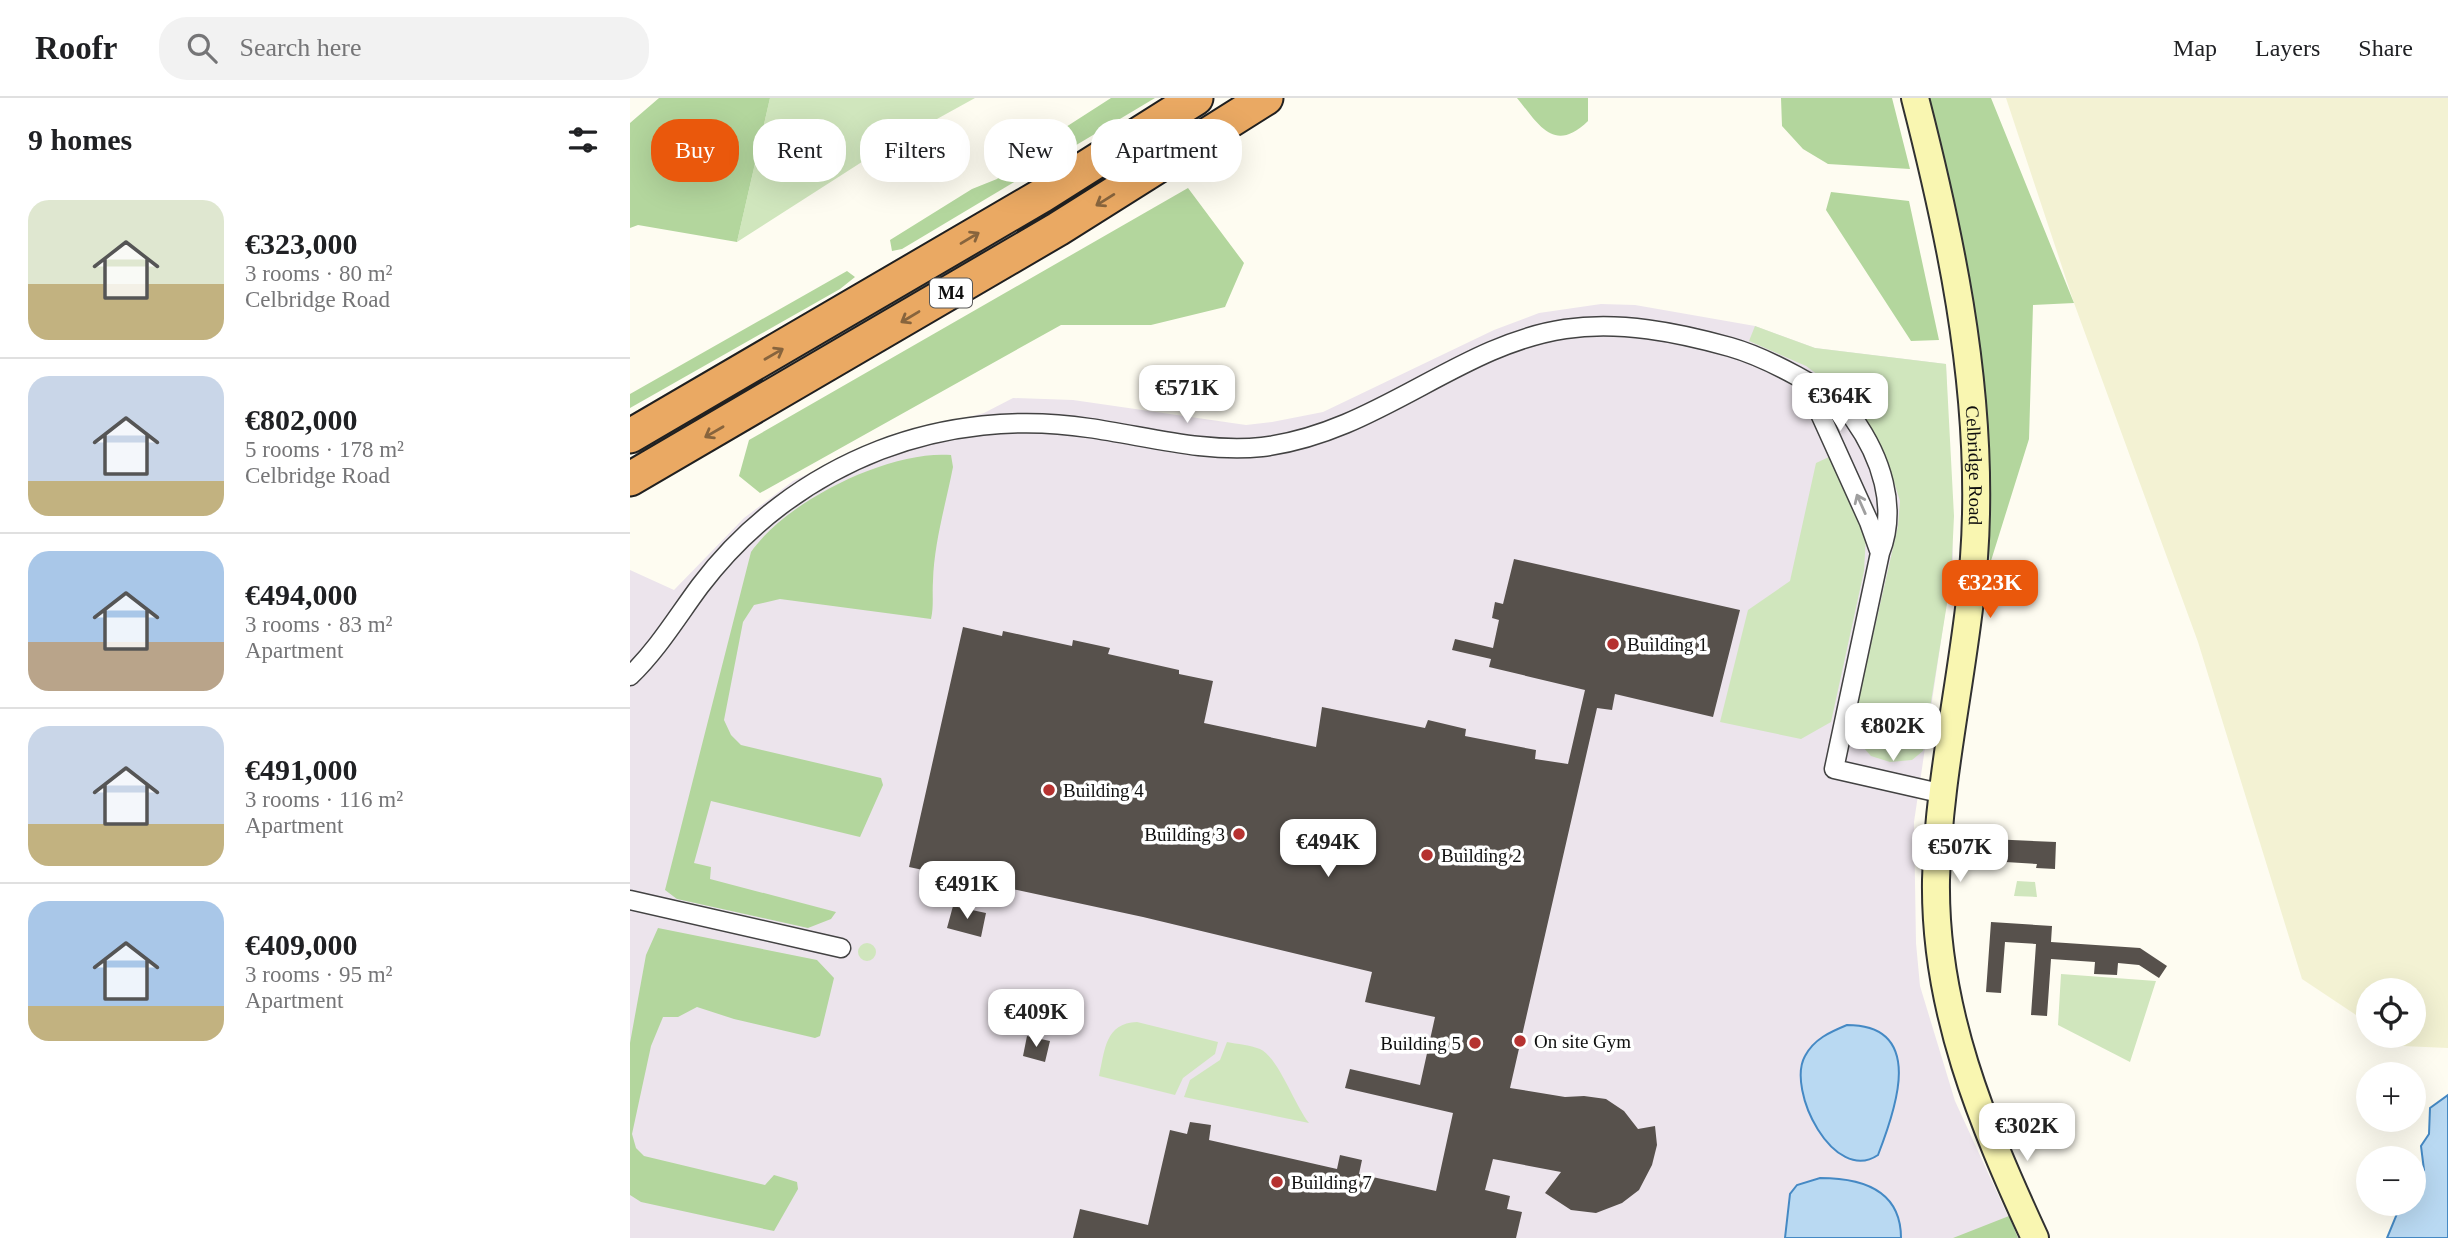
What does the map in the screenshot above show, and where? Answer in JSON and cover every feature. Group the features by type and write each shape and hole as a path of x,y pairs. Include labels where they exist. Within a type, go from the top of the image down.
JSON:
{"highway":[{"name":"M4","path":"630,436 1041,196 1196,98"},
{"name":"M4","path":"630,479 1058,229 1266,98"}],"main road":[{"name":"Celbridge Road","path":"1915,98 1955,273 1969,363 1975,439 1976,515 1972,571 1936,881 1942,973 1949,1012 1978,1107 2035,1238"}],"street":[{"path":"630,676 655,649 727,554 781,505 851,463 899,443 940,432 1036,423 1086,427 1199,446 1256,447 1283,444 1314,437 1360,420 1516,342 1562,329 1589,327 1664,331 1706,340 1764,359 1842,404 1850,414 1881,471 1889,527 1880,553 1834,769 1944,794"},
{"path":"1807,385 1869,522 1880,553"},
{"path":"630,900 841,948"}],"shaded area":[{"path":"1601,304 1635,305 1755,326 1815,348 1946,364 1953,560 1914,822 1916,943 1920,986 1955,1101 2018,1238 630,1238 630,570 674,590 744,518 793,481 882,439 984,413 1013,398 1073,400 1246,425 1272,422 1323,412 1494,330 1539,313"}],"green space":[{"path":"659,98 770,98 765,119 753,119 753,172 737,242 638,225 630,228 630,123"},
{"path":"770,98 975,98 937,119 860,119 860,163 846,172 846,119 765,119"},
{"path":"1111,98 1155,98 1120,119 1091,119 1091,136 1077,145 1077,120"},
{"path":"1517,98 1588,98 1588,121 1576,131 1556,135 1540,126"},
{"path":"1781,98 1892,98 1910,169 1828,164 1803,149 1782,126"},
{"path":"1928,98 1991,98 2074,303 2033,305 2029,439 1990,564 1972,299"},
{"path":"2006,98 2448,98 2448,1048 2426,1047 2426,978 2356,978 2356,1015 2302,979 2198,642 2074,303"},
{"path":"753,172 753,182 831,182 737,242"},
{"path":"990,182 1014,182 902,249 892,251 890,240 972,189"},
{"path":"1188,188 1244,263 1225,307 1151,325 1061,325 760,493 739,476 749,440"},
{"path":"1831,192 1909,201 1939,340 1911,341 1826,210"},
{"path":"847,271 855,277 840,289 630,408 630,394"},
{"path":"1755,326 1815,348 1946,364 1954,516 1951,579 1923,751 1912,760 1890,762 1871,756 1862,746 1858,724 1853,723 1898,526 1900,501 1889,466 1856,403 1806,366 1749,341"},
{"path":"951,455 953,467 936,552 931,619 780,599 754,605 743,622 724,720 731,735 741,745 881,778 883,785 860,837 711,801 694,863 711,867 710,879 836,912 831,919 808,928 677,899 665,890 751,552 767,533 788,515 841,482 899,461"},
{"path":"1829,457 1866,535 1864,571 1831,722 1801,739 1720,722 1748,610 1790,581 1816,463"},
{"path":"2017,881 2035,882 2037,897 2014,896"},
{"path":"658,928 817,960 834,978 820,1036 815,1038 734,1019 697,1007 678,1017 663,1017 651,1046 632,1134 636,1148 644,1156 765,1185 774,1175 797,1182 798,1189 774,1231 641,1202 630,1195 630,1043 646,955"},
{"path":"863,943 871,943 876,952 874,959 863,961 858,956 858,948"},
{"path":"2061,974 2156,981 2130,1062 2058,1025"},
{"path":"1137,1022 1218,1042 1215,1054 1183,1078 1175,1095 1099,1076 1105,1048 1112,1033 1118,1027"},
{"path":"1227,1042 1260,1049 1267,1054 1309,1123 1184,1097 1190,1080 1220,1060"},
{"path":"2009,1216 2018,1238 1953,1238"}],"water":[{"path":"1847,1025 1872,1029 1888,1039 1896,1054 1899,1073 1892,1115 1878,1155 1861,1161 1845,1157 1831,1146 1818,1130 1802,1090 1801,1071 1809,1050 1823,1037"},
{"path":"2448,1095 2448,1238 2387,1238 2396,1216 2426,1216 2426,1146 2421,1146 2429,1134 2430,1108"},
{"path":"1820,1178 1864,1184 1876,1190 1894,1208 1901,1238 1785,1238 1790,1194 1797,1185"}],"building":[{"path":"1514,559 1740,610 1713,717 1615,694 1612,710 1597,708 1510,1088 1565,1097 1606,1099 1624,1111 1638,1129 1655,1126 1657,1145 1652,1165 1639,1190 1622,1203 1596,1213 1571,1210 1545,1193 1561,1172 1493,1159 1485,1190 1510,1196 1507,1209 1522,1212 1516,1238 1073,1238 1080,1209 1148,1225 1170,1130 1187,1134 1190,1122 1211,1125 1209,1140 1337,1169 1340,1155 1362,1160 1359,1174 1436,1191 1453,1113 1345,1088 1350,1069 1420,1085 1435,1017 1365,1002 1372,972 1143,917 909,867 963,627 1002,636 1003,631 1072,646 1073,640 1110,648 1108,654 1179,670 1179,674 1213,681 1204,723 1316,747 1322,707 1425,728 1428,720 1466,729 1465,736 1536,750 1535,759 1568,764 1585,690 1489,667 1491,659 1452,650 1455,639 1493,648 1499,620 1492,618 1495,602 1503,604"},
{"path":"1990,839 2056,842 2055,869 2036,868 2037,864 1989,861"},
{"path":"953,906 986,913 981,937 947,928"},
{"path":"1991,922 2052,926 2051,942 2140,948 2167,966 2159,978 2139,965 2118,963 2117,975 2094,974 2095,962 2051,959 2047,1016 2031,1015 2036,944 2005,942 2001,993 1986,992"},
{"path":"1027,1036 1050,1041 1045,1062 1023,1056"}],"place":[{"name":"Building 1","path":"1613,644"},
{"name":"Building 4","path":"1049,790"},
{"name":"Building 3","path":"1239,834"},
{"name":"Building 2","path":"1427,855"},
{"name":"On site Gym","path":"1520,1041"},
{"name":"Building 5","path":"1475,1043"},
{"name":"Building 7","path":"1277,1182"}]}
